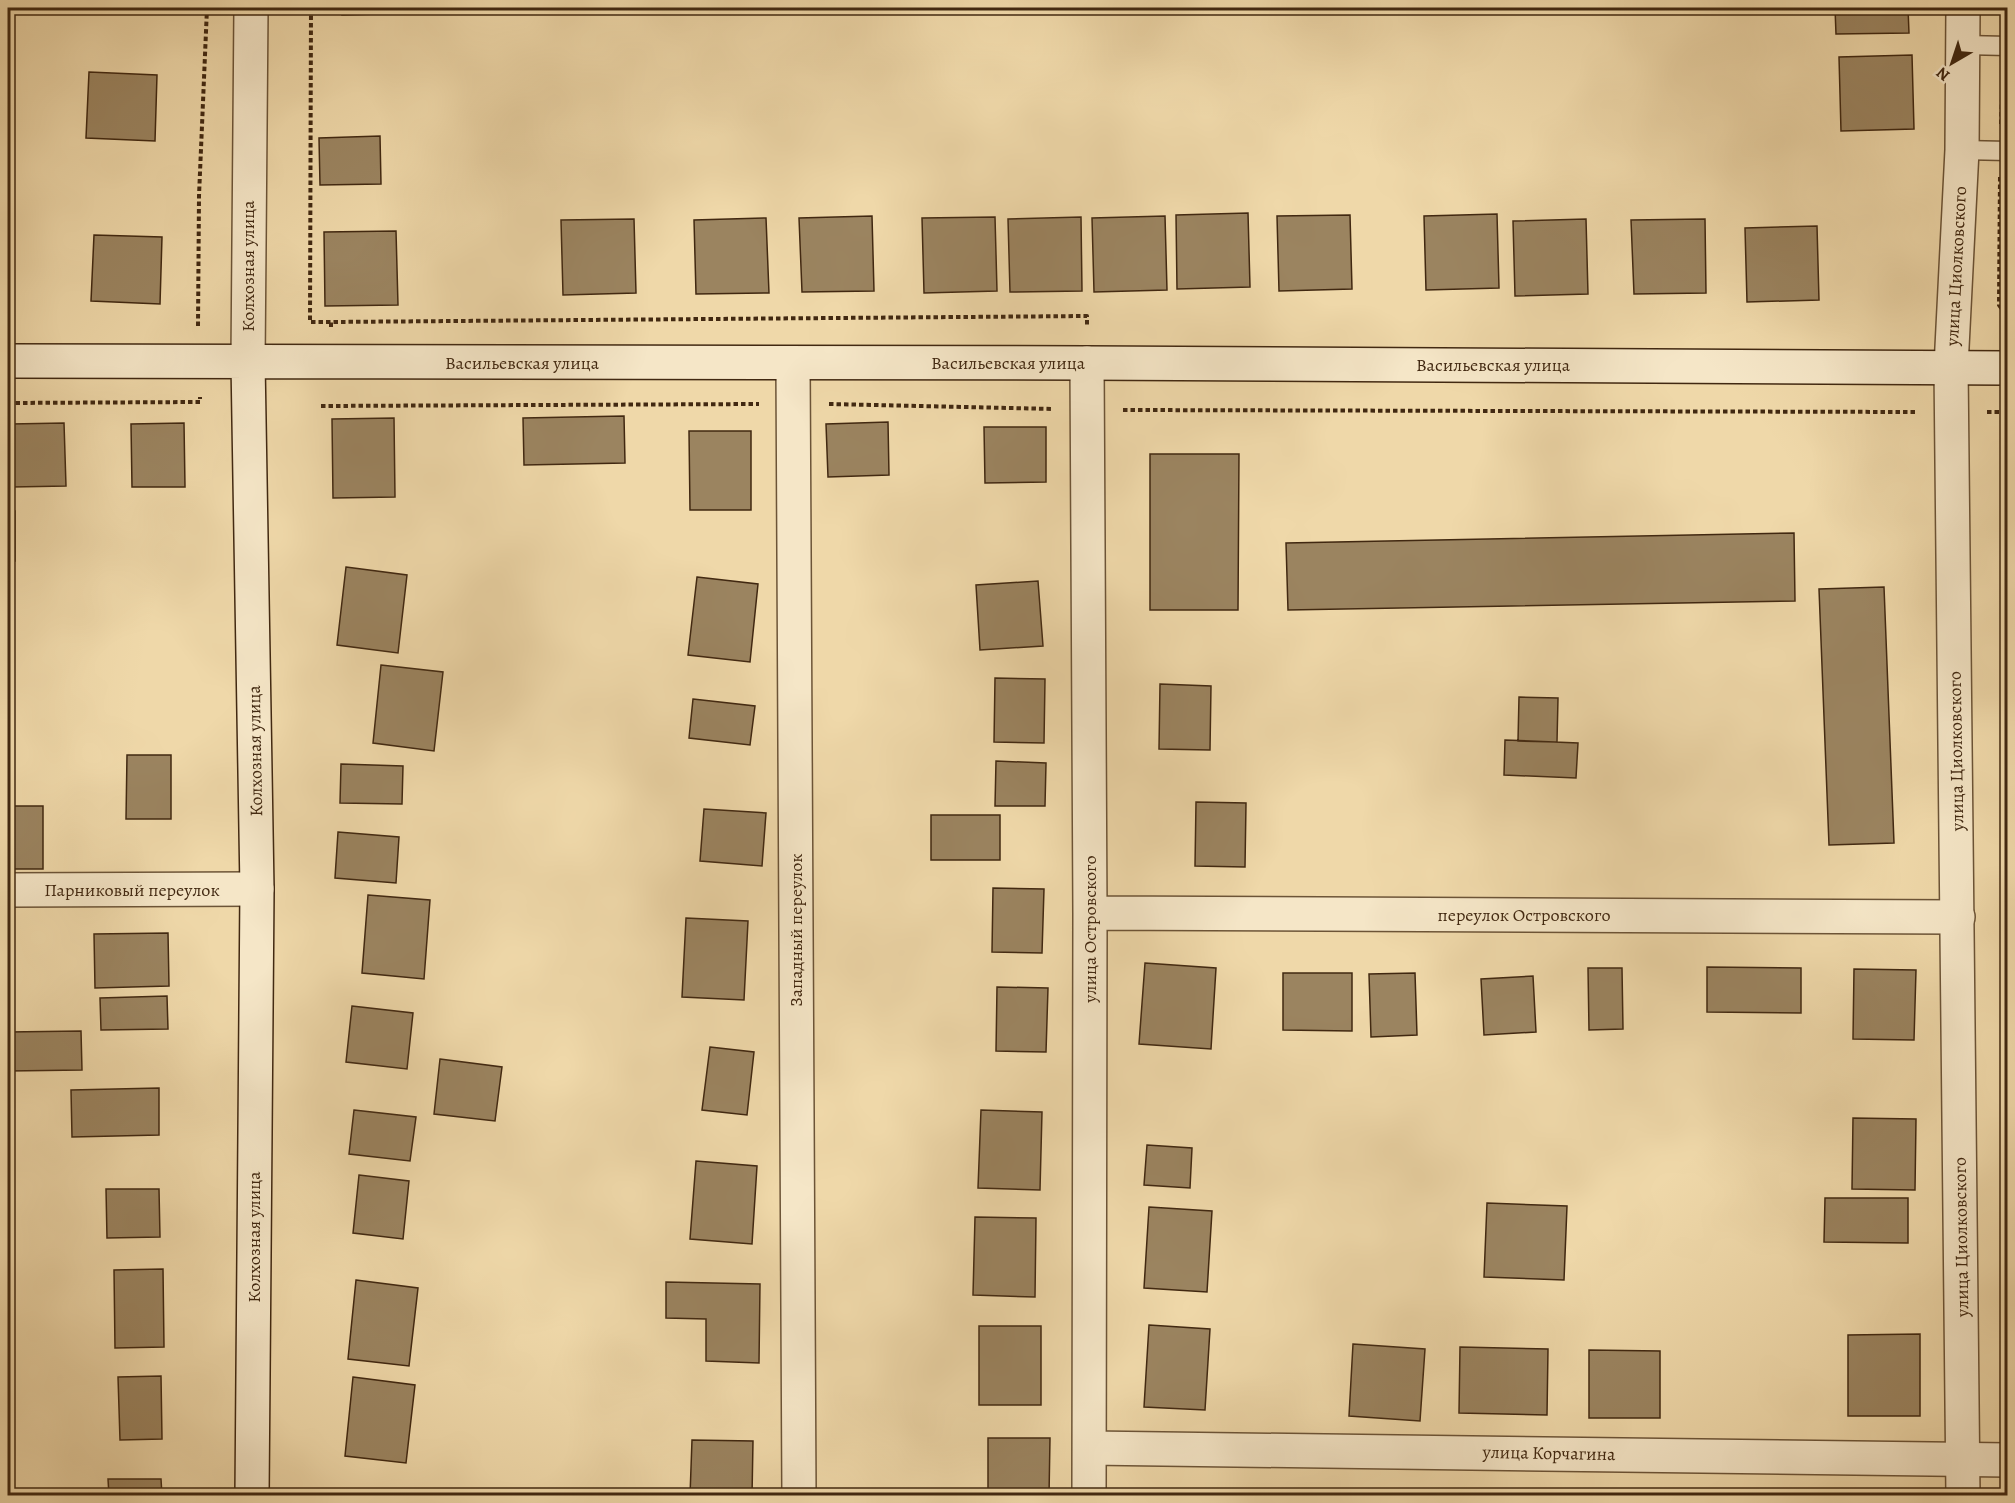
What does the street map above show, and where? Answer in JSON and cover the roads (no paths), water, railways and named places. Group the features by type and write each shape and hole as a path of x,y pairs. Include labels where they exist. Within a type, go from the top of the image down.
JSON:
{"street":[{"name":"Колхозная улица","path":"251,8 248,362 257,889 252,1496"},
{"name":"улица Циолковского","path":"1963,8 1962,150 1951,367 1963,1496"},
{"name":"Васильевская улица","path":"8,361 2007,368"},
{"name":"улица Островского","path":"1087,363 1090,913 1089,1496"},
{"name":"Западный переулок","path":"793,364 799,1496"},
{"name":"Парниковый переулок","path":"8,890 257,889"},
{"name":"переулок Островского","path":"1090,913 1958,917"},
{"name":"улица Корчагина","path":"1090,1448 2007,1460"}],"lane":[{"path":"1964,45 2007,46"},
{"path":"1962,150 2007,151"}]}
